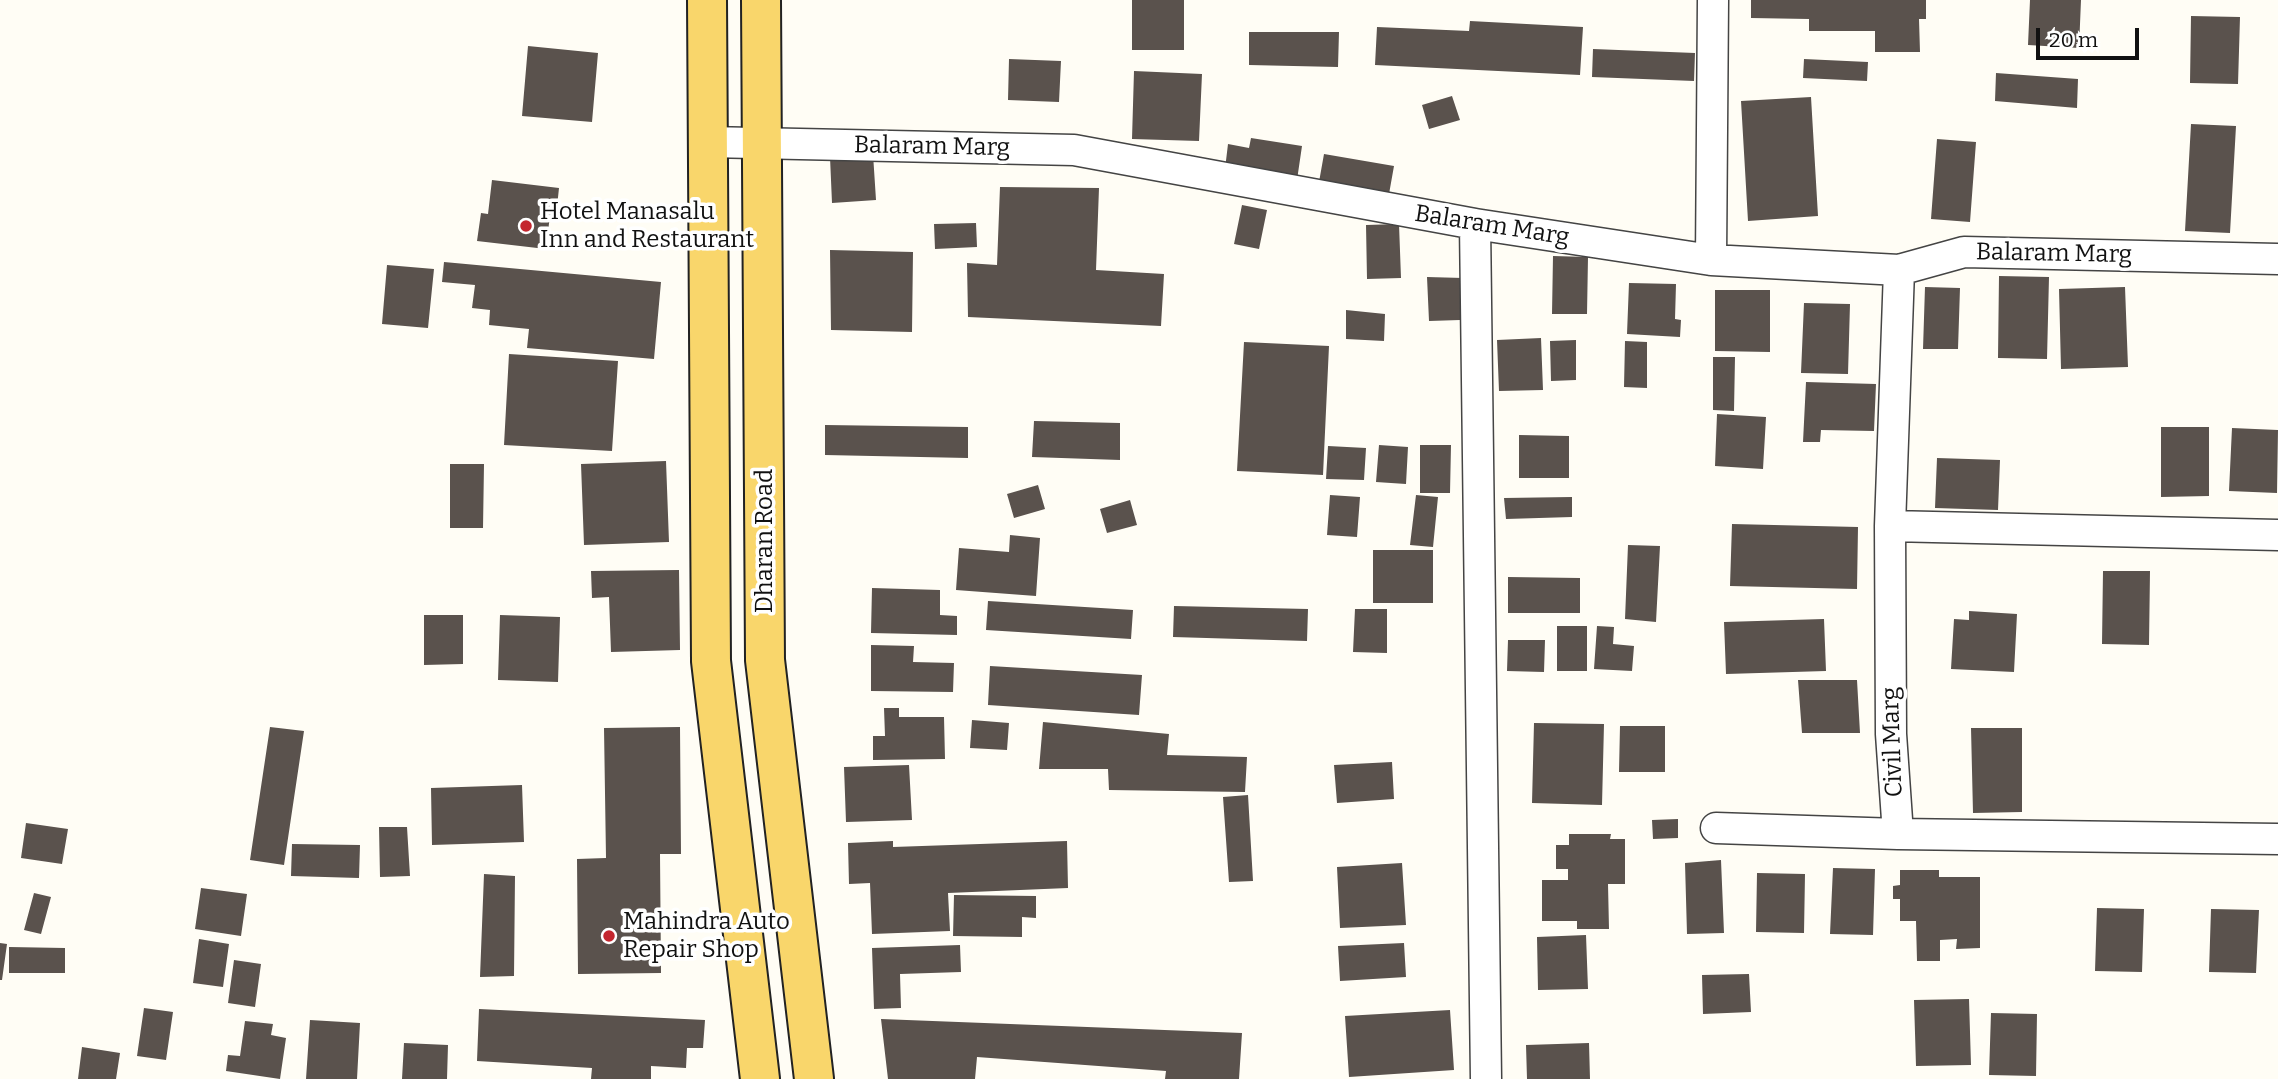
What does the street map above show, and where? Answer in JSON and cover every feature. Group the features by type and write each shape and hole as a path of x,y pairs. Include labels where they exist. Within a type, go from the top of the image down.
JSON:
{"main road":[{"path":"707,0 711,661 760,1079"},
{"name":"Dharan Road","path":"761,0 765,660 814,1079"}],"street":[{"path":"1711,260 1713,0"},
{"name":"Balaram Marg","path":"708,142 1074,150 1475,224 1711,260 1899,270 1964,252 2278,259"},
{"path":"1475,224 1486,1079"},
{"name":"Civil Marg","path":"1899,270 1890,526 1891,733 1898,834 2278,839"},
{"path":"1890,526 2278,536"},
{"path":"1716,828 1898,834"}],"building":[{"path":"1132,0 1184,0 1184,50 1132,50"},
{"path":"1751,0 1926,0 1926,19 1919,19 1920,52 1875,52 1875,31 1809,31 1809,19 1751,18"},
{"path":"2030,0 2081,0 2079,48 2028,45"},
{"path":"2191,16 2240,17 2238,84 2190,83"},
{"path":"1470,21 1583,27 1580,75 1375,65 1377,27 1469,31"},
{"path":"1249,32 1339,32 1338,67 1249,65"},
{"path":"528,46 598,53 592,122 522,116"},
{"path":"1593,49 1695,53 1694,81 1592,77"},
{"path":"1009,59 1061,61 1059,102 1008,100"},
{"path":"1804,59 1868,62 1867,81 1803,78"},
{"path":"1134,71 1202,74 1199,141 1132,139"},
{"path":"1996,73 2078,79 2077,108 1995,101"},
{"path":"1452,96 1460,120 1429,129 1422,105"},
{"path":"1811,97 1818,216 1748,221 1741,101"},
{"path":"2191,124 2236,126 2230,233 2185,231"},
{"path":"1251,138 1302,146 1297,180 1225,169 1228,144 1249,148"},
{"path":"1937,139 1976,142 1970,222 1931,219"},
{"path":"873,154 876,200 832,203 830,157"},
{"path":"1324,154 1394,166 1389,194 1319,182"},
{"path":"492,180 559,188 556,216 550,215 546,249 477,241 481,213 488,214"},
{"path":"1000,187 1099,188 1096,270 1164,274 1161,326 968,317 967,263 997,265"},
{"path":"1242,205 1267,210 1259,249 1234,244"},
{"path":"976,223 977,247 935,249 934,224"},
{"path":"1399,224 1401,278 1367,279 1366,225"},
{"path":"830,250 913,252 912,332 831,330"},
{"path":"1553,256 1588,257 1587,314 1552,314"},
{"path":"444,262 661,282 654,359 527,348 529,329 489,325 490,310 472,308 475,285 442,282"},
{"path":"387,265 434,269 428,328 382,324"},
{"path":"1999,276 2049,277 2047,359 1998,358"},
{"path":"1427,277 1463,278 1460,320 1429,321"},
{"path":"1629,283 1676,284 1675,319 1681,320 1680,337 1627,334"},
{"path":"1925,287 1960,288 1958,349 1923,349"},
{"path":"2125,287 2128,367 2061,369 2059,289"},
{"path":"1715,290 1770,290 1770,352 1715,351"},
{"path":"1804,303 1850,304 1848,374 1801,373"},
{"path":"1346,310 1385,314 1384,341 1346,339"},
{"path":"1541,338 1543,390 1499,391 1497,340"},
{"path":"1576,340 1576,380 1551,381 1550,341"},
{"path":"1625,341 1647,342 1647,388 1624,387"},
{"path":"1244,342 1329,346 1323,475 1237,471"},
{"path":"509,354 618,361 612,451 504,445"},
{"path":"1713,357 1735,357 1734,411 1713,410"},
{"path":"1806,382 1876,384 1874,431 1821,430 1820,442 1803,442"},
{"path":"1717,414 1766,417 1763,469 1715,466"},
{"path":"1034,421 1120,423 1120,460 1032,457"},
{"path":"825,425 968,427 968,458 825,455"},
{"path":"2161,427 2209,427 2209,496 2161,497"},
{"path":"2232,428 2278,430 2277,493 2229,491"},
{"path":"1519,435 1569,436 1569,478 1519,478"},
{"path":"1379,445 1408,447 1406,484 1376,482"},
{"path":"1420,445 1451,445 1450,493 1420,493"},
{"path":"1328,446 1366,448 1364,480 1326,479"},
{"path":"1937,458 2000,460 1998,510 1935,508"},
{"path":"666,461 669,542 584,545 581,464"},
{"path":"450,464 484,464 483,528 450,528"},
{"path":"1038,485 1045,509 1014,518 1007,494"},
{"path":"1330,495 1360,497 1357,537 1327,535"},
{"path":"1416,495 1438,497 1433,547 1410,545"},
{"path":"1572,497 1572,517 1506,519 1504,498"},
{"path":"1130,500 1137,525 1107,533 1100,509"},
{"path":"1732,524 1858,527 1857,589 1730,586"},
{"path":"1010,535 1040,538 1036,596 956,590 959,548 1009,552"},
{"path":"1628,545 1660,546 1656,622 1625,619"},
{"path":"1373,550 1433,550 1433,603 1373,603"},
{"path":"679,570 680,650 611,652 609,597 592,598 591,571"},
{"path":"2103,571 2150,571 2149,645 2102,644"},
{"path":"1508,577 1580,578 1580,613 1508,613"},
{"path":"872,588 940,590 940,615 957,616 957,635 871,633"},
{"path":"988,601 1133,610 1131,639 986,630"},
{"path":"1174,606 1308,609 1307,641 1173,637"},
{"path":"1355,609 1387,609 1387,653 1353,652"},
{"path":"1969,611 2017,614 2014,672 1951,669 1954,619 1969,620"},
{"path":"424,615 463,615 463,664 424,665"},
{"path":"500,615 560,617 558,682 498,680"},
{"path":"1824,619 1826,671 1726,674 1724,622"},
{"path":"1557,626 1587,626 1587,671 1557,671"},
{"path":"1597,626 1614,627 1613,644 1634,646 1632,671 1594,669"},
{"path":"1508,640 1545,640 1544,672 1507,671"},
{"path":"871,645 914,646 913,662 954,663 953,692 871,691"},
{"path":"990,666 1142,675 1139,715 988,705"},
{"path":"1798,680 1857,680 1860,733 1802,733"},
{"path":"884,708 899,708 899,717 944,717 945,759 873,760 873,736 885,736"},
{"path":"972,720 1009,723 1007,750 970,748"},
{"path":"1043,722 1169,734 1167,755 1247,757 1245,792 1109,790 1108,769 1039,769"},
{"path":"1534,723 1604,724 1602,805 1532,803"},
{"path":"1620,726 1665,726 1665,772 1619,772"},
{"path":"270,727 304,731 284,865 250,860"},
{"path":"680,727 681,854 660,854 661,973 578,974 577,859 606,858 604,728"},
{"path":"1971,728 2022,728 2022,812 1973,813"},
{"path":"1392,762 1394,799 1337,803 1334,765"},
{"path":"909,765 912,820 846,822 844,767"},
{"path":"522,785 524,842 432,845 431,788"},
{"path":"1248,795 1253,881 1229,882 1223,797"},
{"path":"1678,819 1678,838 1653,839 1652,820"},
{"path":"26,823 68,829 62,864 21,858"},
{"path":"379,827 407,827 410,876 380,877"},
{"path":"1569,834 1611,834 1610,839 1625,839 1625,884 1608,884 1609,929 1577,929 1577,921 1542,921 1542,880 1568,880 1568,869 1556,869 1556,845 1569,845"},
{"path":"893,841 893,847 1067,841 1068,888 948,893 950,931 872,934 870,883 849,884 848,843"},
{"path":"292,844 360,845 359,878 291,876"},
{"path":"1721,860 1724,933 1687,934 1685,863"},
{"path":"1402,863 1406,925 1340,928 1337,867"},
{"path":"1833,868 1875,869 1873,935 1830,934"},
{"path":"1900,870 1939,870 1939,877 1980,877 1980,948 1956,949 1957,939 1940,940 1940,961 1917,961 1916,921 1900,921 1900,899 1893,899 1893,886 1900,885"},
{"path":"1757,873 1805,874 1804,933 1756,932"},
{"path":"484,874 515,876 514,976 480,977"},
{"path":"201,888 247,894 241,936 195,929"},
{"path":"34,893 51,897 41,934 24,930"},
{"path":"954,895 1036,896 1036,918 1022,917 1022,937 953,936"},
{"path":"2097,908 2144,909 2142,972 2095,971"},
{"path":"2211,909 2259,910 2256,973 2209,972"},
{"path":"1586,935 1588,989 1538,990 1537,937"},
{"path":"199,939 229,944 223,987 193,983"},
{"path":"0,943 7,944 2,980 0,980"},
{"path":"1404,943 1406,977 1340,981 1338,946"},
{"path":"960,945 961,972 900,974 901,1008 874,1009 872,948"},
{"path":"9,947 65,948 65,973 9,973"},
{"path":"234,960 261,964 255,1007 228,1003"},
{"path":"1749,974 1751,1012 1703,1014 1702,975"},
{"path":"1969,999 1971,1065 1916,1066 1914,1000"},
{"path":"144,1008 173,1012 166,1060 137,1056"},
{"path":"479,1009 705,1020 703,1048 687,1048 686,1068 651,1066 651,1079 591,1079 592,1068 477,1061"},
{"path":"1450,1010 1454,1070 1349,1077 1345,1016"},
{"path":"1991,1013 2037,1014 2036,1076 1989,1075"},
{"path":"881,1019 1242,1033 1239,1079 1165,1079 1166,1071 977,1057 975,1079 888,1079"},
{"path":"310,1020 360,1023 357,1079 306,1079"},
{"path":"245,1021 273,1024 271,1035 286,1038 280,1079 226,1071 228,1055 240,1056"},
{"path":"404,1043 448,1045 447,1079 402,1079"},
{"path":"1589,1043 1590,1079 1527,1079 1526,1045"},
{"path":"82,1047 120,1053 116,1079 78,1079"}],"place":[{"name":"Hotel Manasalu Inn and Restaurant","path":"526,226"},
{"name":"Mahindra Auto Repair Shop","path":"609,936"}]}
